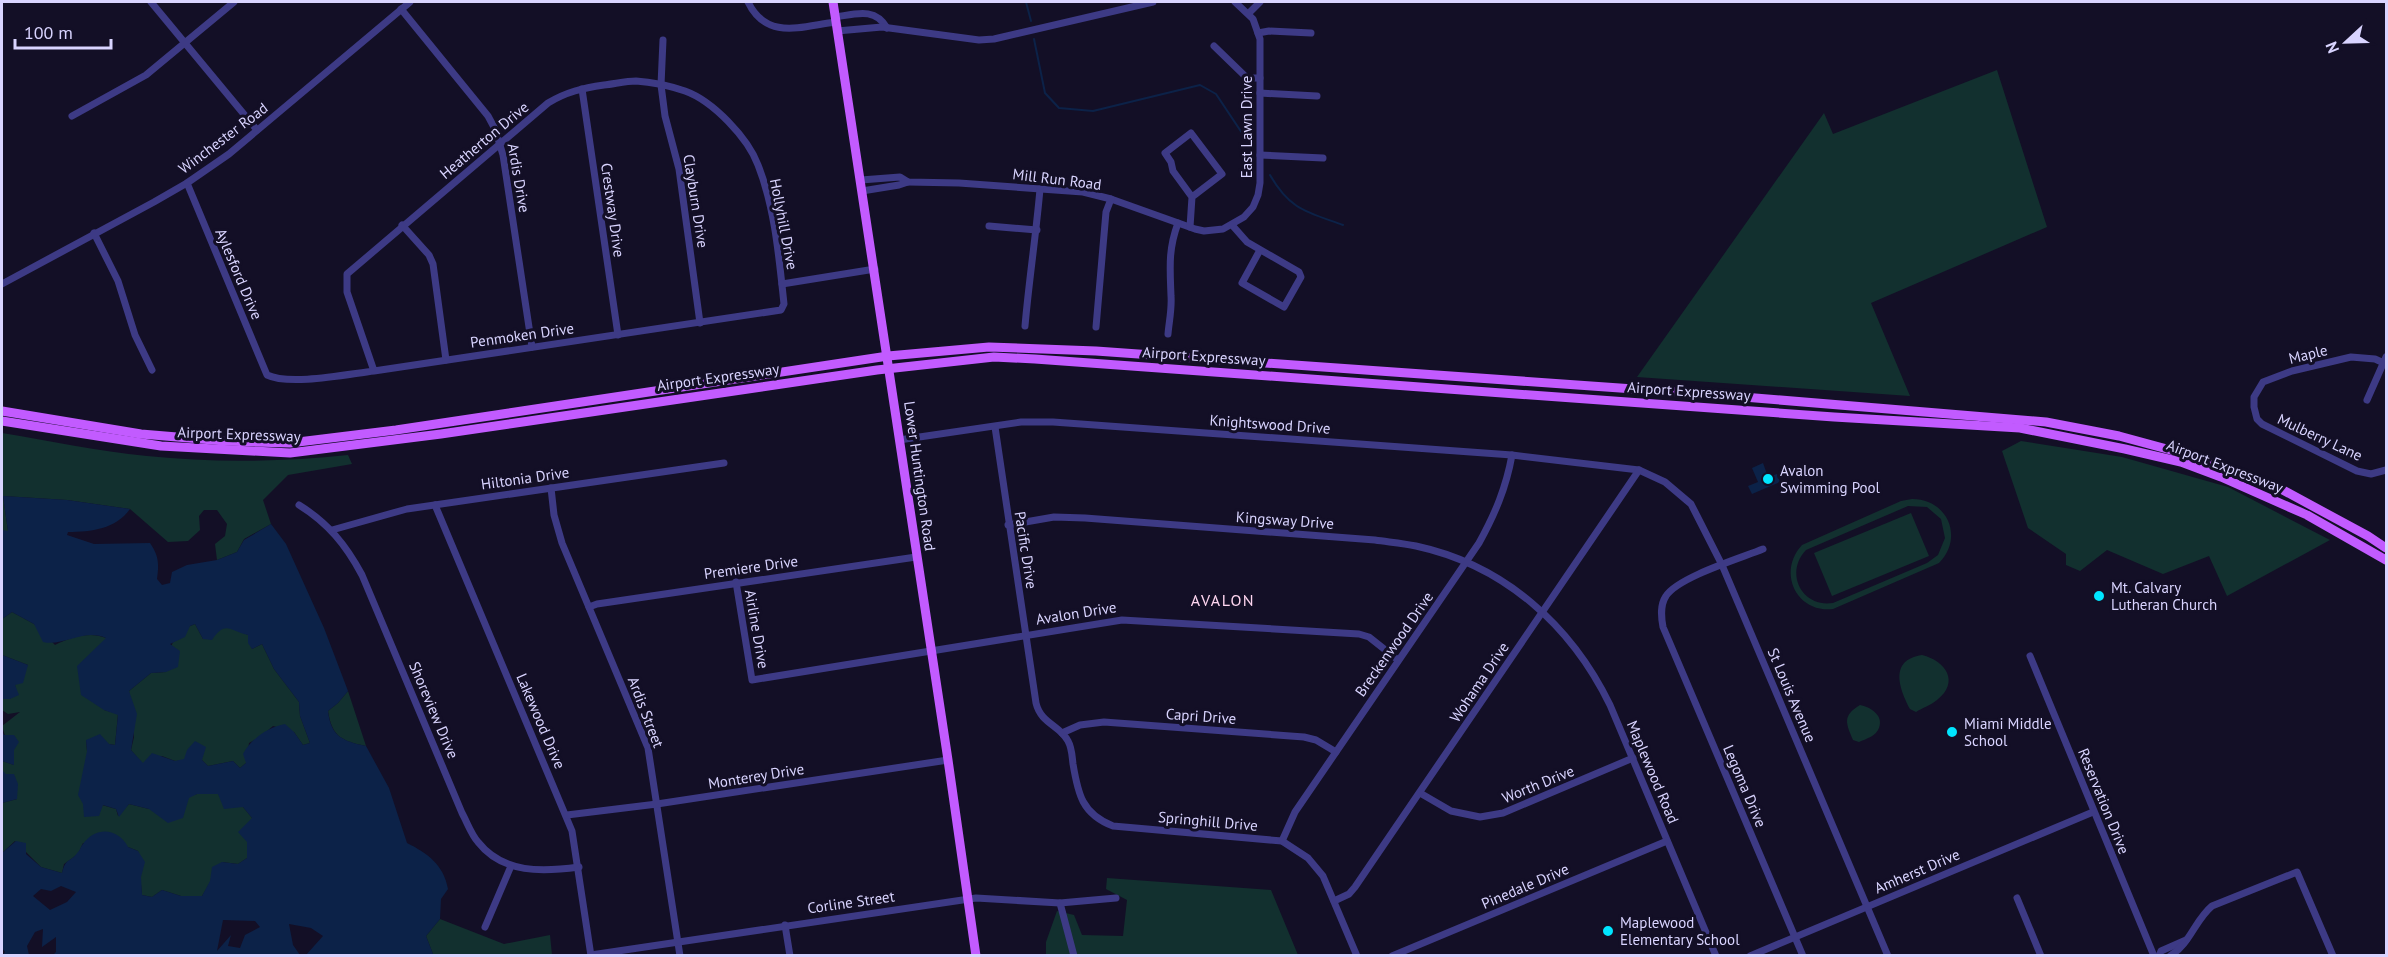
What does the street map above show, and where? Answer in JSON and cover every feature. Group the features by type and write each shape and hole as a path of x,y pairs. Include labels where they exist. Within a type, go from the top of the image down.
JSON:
{"main road":[{"name":"Lower Huntington Road","path":"833,2 932,650 975,956"},
{"name":"Airport Expressway","path":"2,411 141,434 225,441 290,443 396,430 888,356 989,347 1096,351 1719,395 2046,422 2119,436 2189,455 2281,489 2386,548"},
{"name":"Airport Expressway","path":"2,421 161,446 290,453 441,434 888,368 994,357 1035,359 1834,417 2020,428 2125,448 2181,462 2307,515 2386,560"}],"street":[{"path":"151,2 257,130"},
{"path":"72,116 146,75 234,2"},
{"name":"Winchester Road","path":"2,284 186,183 229,154 410,2"},
{"path":"748,2 764,22 782,28 836,23 871,13 881,17 887,28"},
{"path":"836,23 979,40 994,39 1153,2"},
{"path":"1235,2 1251,16 1260,2"},
{"name":"Ardis Drive","path":"401,9 488,116 495,129 503,155 532,347"},
{"name":"East Lawn Drive","path":"1232,225 1253,207 1258,195 1260,78 1258,33 1251,16"},
{"path":"1258,33 1269,31 1311,33"},
{"name":"Clayburn Drive","path":"663,40 661,85 665,116 679,169 700,323"},
{"path":"1214,46 1247,78 1260,78"},
{"name":"Heatherton Drive","path":"374,371 346,292 347,274 402,225 548,103 562,94 634,81 661,85"},
{"name":"Hollyhill Drive","path":"661,85 687,92 699,99 736,130 758,163 770,207 782,284 784,304 781,310"},
{"name":"Crestway Drive","path":"582,89 618,335"},
{"path":"1260,93 1317,96"},
{"path":"1190,227 1192,197 1173,171 1171,162 1165,153 1191,133 1222,174 1192,197"},
{"path":"1260,155 1323,158"},
{"name":"Mill Run Road","path":"861,180 900,177 908,182"},
{"name":"Mill Run Road","path":"862,191 908,182 1083,192 1111,199 1190,227 1213,231 1232,225"},
{"name":"Aylesford Drive","path":"186,183 267,375"},
{"path":"1025,326 1040,189"},
{"path":"1096,327 1106,212 1111,199"},
{"path":"1168,334 1172,298 1169,278 1172,240 1178,223"},
{"path":"402,225 429,255 433,264 447,360"},
{"path":"1232,225 1241,237 1299,272 1301,277 1284,307 1242,283 1260,250"},
{"path":"989,226 1037,230"},
{"path":"94,234 118,280 135,335 152,370"},
{"path":"782,284 875,268"},
{"name":"Penmoken Drive","path":"267,375 275,379 314,378 374,371 781,310"},
{"name":"Maple","path":"2254,407 2258,388 2272,377 2351,357 2385,361"},
{"path":"2367,400 2385,361"},
{"name":"Mulberry Lane","path":"2254,407 2257,419 2271,430 2357,471 2371,474 2386,470"},
{"name":"Knightswood Drive","path":"899,440 1021,422 1053,422 1512,455 1639,470"},
{"name":"Pacific Drive","path":"995,427 1037,709 1052,727 1062,733 1071,748 1080,798 1092,815 1113,826"},
{"name":"Breckenwood Drive","path":"1282,841 1295,812 1479,543 1498,507 1508,480 1512,455"},
{"name":"Hiltonia Drive","path":"332,530 381,514 724,463"},
{"name":"St Louis Avenue","path":"1639,470 1665,482 1691,504 1722,565 1888,956"},
{"name":"Wohama Drive","path":"1334,901 1348,894 1355,887 1639,470"},
{"name":"Ardis Street","path":"550,488 557,529 648,748 680,956"},
{"name":"Shoreview Drive","path":"300,505 332,530 349,551 362,575 462,813 477,841 492,856 511,866 535,871 579,867"},
{"name":"Lakewood Drive","path":"435,505 567,815 579,867 591,955"},
{"name":"Kingsway Drive","path":"1008,525 1042,518 1085,518 1375,540 1415,546 1466,561 1501,579 1543,611"},
{"path":"1722,565 1763,549"},
{"name":"Premiere Drive","path":"589,607 736,582 916,557"},
{"name":"Legoma Drive","path":"1722,565 1681,582 1667,594 1662,609 1663,627 1803,956"},
{"name":"Airline Drive","path":"736,582 752,680"},
{"name":"Maplewood Road","path":"1543,611 1575,648 1595,676 1633,758 1716,956"},
{"name":"Avalon Drive","path":"752,680 1025,634 1139,619 1336,632 1369,637 1398,660"},
{"name":"Reservation Drive","path":"2030,656 2154,956"},
{"name":"Capri Drive","path":"1062,733 1080,725 1104,722 1304,737 1316,740 1336,752"},
{"name":"Worth Drive","path":"1420,793 1450,811 1480,817 1503,813 1633,758"},
{"name":"Monterey Drive","path":"567,815 657,804 948,760"},
{"name":"Amherst Drive","path":"1750,956 2093,812"},
{"name":"Springhill Drive","path":"1113,826 1282,841 1308,858 1323,876 1357,956"},
{"name":"Pinedale Drive","path":"1392,956 1667,841"},
{"path":"485,927 511,866"},
{"path":"2170,956 2179,950 2201,917 2212,906 2297,872 2333,956"},
{"name":"Corline Street","path":"591,955 967,899 1060,903 1116,898"},
{"path":"2017,898 2042,956"},
{"path":"1060,903 1074,956"},
{"path":"785,926 790,956"},
{"path":"2159,956 2161,951 2186,940"}],"green space":[{"path":"1997,70 2047,227 1871,303 1910,396 1637,377 1824,113 1833,134"},
{"path":"2,433 147,456 248,461 348,455 352,464 288,475 263,500 271,524 244,539 237,552 217,560 215,544 225,536 227,524 217,510 204,510 199,516 200,530 188,541 168,542 130,509 67,500 3,496 8,531 2,531"},
{"path":"2021,441 2122,457 2228,487 2330,540 2227,596 2209,556 2163,574 2107,550 2080,571 2066,565 2066,554 2028,528 2002,451"},
{"path":"1912,499 1925,501 1935,505 1943,513 1951,532 1946,553 1939,563 1833,609 1820,609 1800,598 1794,589 1791,567 1802,545 1901,501","holes":["1908,506 1927,507 1941,519 1945,538 1938,555 1927,563 1833,603 1813,600 1800,587 1797,569 1806,550"]},
{"path":"1911,513 1929,556 1832,596 1814,553"},
{"path":"12,612 34,624 55,645 80,636 93,635 106,638 104,710 118,714 115,745 86,740 102,805 116,809 118,816 129,804 149,809 197,794 218,794 243,807 252,818 247,842 247,858 238,864 222,862 202,896 181,896 162,890 152,897 142,895 138,851 128,847 83,843 78,854 64,864 62,873 41,867 15,841 2,853 2,803 17,799 2,770 2,761 14,765 2,726 20,712 8,714 2,710 2,699 10,699 16,691 15,685 28,665 2,655 2,619"},
{"path":"195,624 203,639 224,627 248,635 252,649 262,644 274,669 299,702 300,716 310,743 303,745 294,732 273,726 249,743 246,763 240,768 233,761 208,766 202,760 175,761 162,756 143,764 131,750 134,737 129,691 151,673 166,672 170,650 176,637 187,627"},
{"path":"1922,655 1938,662 1949,679 1944,693 1935,702 1916,712 1910,709 1906,701 1900,684 1900,676 1905,663"},
{"path":"348,691 366,746 344,740 332,727 328,711"},
{"path":"1860,705 1875,712 1880,723 1876,733 1859,742 1853,740 1847,720 1850,713"},
{"path":"1107,878 1271,890 1298,955 1046,955 1046,942 1057,911 1074,915 1082,935 1123,936 1127,900 1106,889"},
{"path":"440,919 504,944 550,935 552,955 433,954 426,936"}],"water":[{"name":"Avalon Swimming Pool","path":"1763,463 1768,477 1777,474 1780,482 1752,494 1748,486 1758,482 1752,468"},
{"path":"3,496 67,500 130,509 118,521 110,525 94,530 68,532 67,535 94,544 150,543 158,560 157,579 162,585 170,583 172,572 187,565 217,560 237,552 244,540 271,524 286,544 324,628 348,691 328,711 332,727 345,740 366,746 389,788 407,843 434,861 443,873 448,889 441,899 440,919 426,936 433,954 437,955 306,955 323,936 311,928 289,924 293,945 300,955 53,955 56,952 56,937 42,947 43,929 35,932 27,946 29,955 3,955 5,952 2,948 2,853 16,841 26,843 26,854 41,867 62,873 67,862 88,838 100,832 113,833 119,836 128,847 138,851 145,862 141,877 142,895 152,897 162,890 181,896 202,896 210,881 212,867 222,862 238,864 247,858 247,842 238,832 252,818 243,807 224,809 218,794 197,794 189,798 183,818 168,823 149,809 129,804 119,817 116,809 103,805 99,816 84,817 83,804 78,795 87,751 86,740 100,734 109,744 115,745 118,715 104,710 81,695 77,666 106,638 90,635 58,642 43,642 34,624 12,612 2,619 2,530 8,531","holes":["195,624 203,639 212,640 221,630 228,629 248,635 248,643 252,649 262,644 274,669 299,702 300,716 310,743 303,745 285,724 272,728 255,739 243,754 246,763 240,768 233,761 208,766 202,760 206,747 195,741 187,750 184,759 175,761 152,753 143,763 131,750 137,714 129,691 151,673 166,672 178,667 180,651 170,644 185,637 190,626","61,886 76,892 67,902 50,910 33,896 41,889 51,891","223,920 255,921 260,927 245,935 240,948 228,946 231,935 217,951"]},
{"path":"2,655 28,665 23,683 15,685 19,695 10,699 2,699"},
{"path":"2,731 4,735 14,735 19,742 14,750 14,765 2,761"},
{"path":"2,770 6,774 14,774 18,784 17,799 2,803"}],"waterway":[{"path":"1026,2 1031,21"},
{"path":"1034,39 1045,93 1059,108 1093,111 1200,85 1216,94 1250,145"},
{"path":"1270,175 1277,187 1292,203 1309,213 1343,225"}],"place":[{"name":"Avalon Swimming Pool","path":"1768,479"},
{"name":"Mt. Calvary Lutheran Church","path":"2099,596"},
{"name":"Miami Middle School","path":"1952,732"},
{"name":"Maplewood Elementary School","path":"1608,931"}],"district":[{"name":"AVALON","path":"1223,600"}]}
